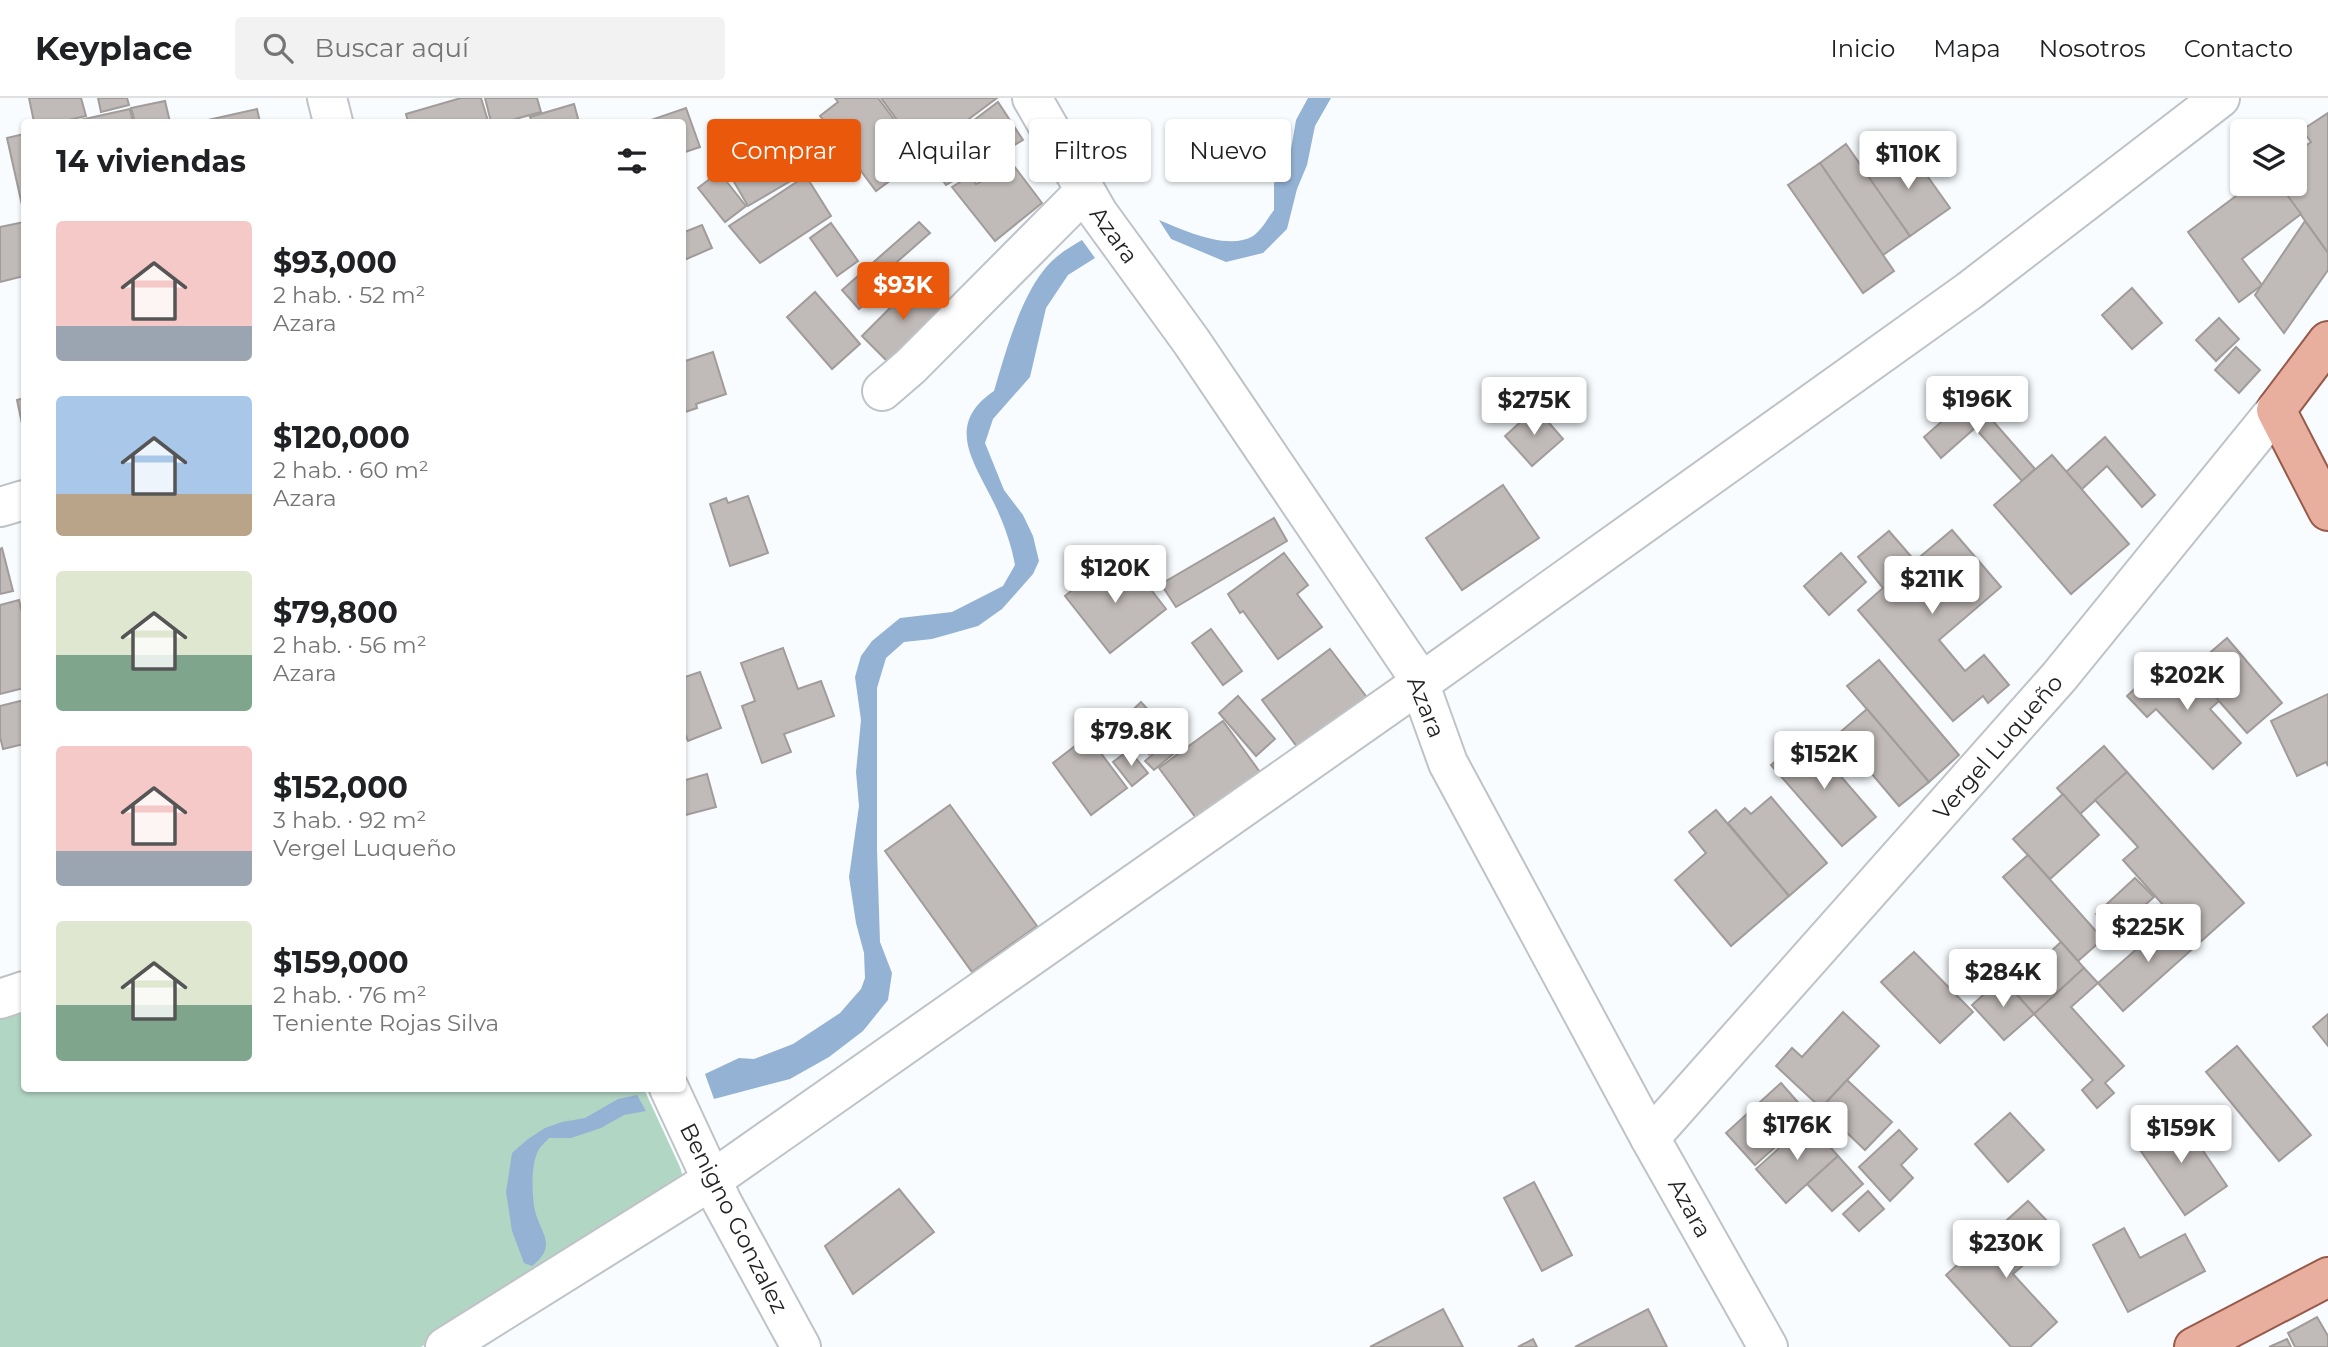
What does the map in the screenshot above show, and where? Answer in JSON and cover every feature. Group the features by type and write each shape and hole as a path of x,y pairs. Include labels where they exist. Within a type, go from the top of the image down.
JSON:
{"main road":[{"name":"Vergel Luqueño","path":"2276,410 2328,341"},
{"path":"2276,410 2328,511"},
{"path":"2194,1347 2328,1277"}],"street":[{"path":"327,98 332,119"},
{"name":"Azara","path":"1032,98 1091,203 1191,341 1416,674 1448,763 1650,1138 1768,1347"},
{"path":"445,1347 712,1180 1419,684 1969,290 2220,98"},
{"path":"881,391 1091,203"},
{"name":"Vergel Luqueño","path":"1650,1138 2059,677 2276,410"},
{"path":"0,507 21,501"},
{"path":"0,999 21,992"},
{"name":"Benigno Gonzalez","path":"671,1092 712,1180 801,1347"}],"green space":[{"path":"21,1012 21,1092 645,1092 682,1174 676,1185 421,1347 0,1347 0,1018"}],"water":[{"path":"1308,98 1331,98 1315,126 1307,165 1297,189 1287,229 1263,253 1226,262 1164,236 1159,220 1219,240 1243,240 1256,234 1274,210 1274,183 1291,182 1291,149 1296,120"},
{"path":"1082,240 1095,258 1068,275 1046,308 1030,377 993,419 985,443 1004,490 1023,515 1033,536 1039,561 1033,574 1002,609 978,626 932,639 904,642 886,658 877,688 880,942 892,973 888,1000 863,1031 829,1057 790,1079 714,1099 705,1074 739,1058 754,1059 793,1044 840,1013 861,989 865,978 864,953 849,877 859,806 856,772 861,720 855,677 861,656 872,641 900,618 952,612 1003,586 1015,565 1002,520 969,450 969,420 978,405 994,391 1018,318 1036,282 1059,255"},
{"path":"637,1095 646,1111 624,1115 601,1128 571,1138 549,1138 539,1149 533,1171 533,1193 536,1215 546,1244 545,1251 532,1266 524,1263 512,1231 506,1192 512,1153 545,1128 585,1118 618,1099"}],"pier":[{"path":"1157,217 1175,245 1164,239 1146,241 1136,221"}],"building":[{"path":"29,98 81,98 86,116 73,119 33,119"},
{"path":"98,98 127,98 129,105 101,112"},
{"path":"461,98 481,98 487,119 407,119 406,114"},
{"path":"485,98 537,98 541,112 515,119 490,119"},
{"path":"835,98 878,98 894,119 875,119 875,182 888,182 876,191 861,171 861,119 822,119 820,116 838,102"},
{"path":"881,98 997,98 969,119 896,119"},
{"path":"165,101 169,119 134,119 131,108"},
{"path":"998,102 1009,119 975,119"},
{"path":"574,104 578,119 531,119 530,117"},
{"path":"686,108 700,147 686,152 686,119 654,119"},
{"path":"130,109 132,119 85,119"},
{"path":"257,109 259,119 212,119"},
{"path":"2328,113 2328,253 2288,196 2307,196 2307,145 2311,142 2307,137 2307,127"},
{"path":"1015,128 1023,140 1015,145"},
{"path":"21,135 21,201 7,138"},
{"path":"1846,144 1910,236 1883,255 1820,163"},
{"path":"1906,146 1950,208 1910,236 1866,173"},
{"path":"1820,163 1894,271 1863,293 1788,185"},
{"path":"1015,167 1042,203 995,241 952,187 960,182 1015,182"},
{"path":"707,181 727,182 746,206 725,222 698,188"},
{"path":"734,182 789,182 748,206"},
{"path":"797,182 810,182 831,216 760,263 729,226"},
{"path":"2236,196 2288,196 2301,214 2242,259 2262,285 2239,302 2188,232"},
{"path":"2305,221 2328,253 2328,270 2284,333 2255,295"},
{"path":"919,222 930,233 890,268 897,275 859,309 842,290"},
{"path":"21,223 21,277 0,282 0,227"},
{"path":"831,223 858,261 837,276 810,238"},
{"path":"702,225 712,248 686,259 686,231"},
{"path":"917,281 945,308 890,364 862,336"},
{"path":"2132,288 2162,323 2132,349 2102,315"},
{"path":"815,292 860,344 832,369 787,317"},
{"path":"2219,318 2239,339 2216,361 2196,340"},
{"path":"2236,347 2260,370 2239,393 2215,370"},
{"path":"713,352 726,394 696,404 697,408 686,412 686,361"},
{"path":"1971,396 2035,469 2022,481 1975,428 1941,458 1924,437"},
{"path":"21,399 21,419 17,400"},
{"path":"1536,408 1563,439 1532,466 1505,436"},
{"path":"2105,437 2155,495 2142,507 2107,466 2082,489 2066,472"},
{"path":"2052,455 2129,544 2071,594 1994,505"},
{"path":"1503,485 1539,538 1462,590 1426,538"},
{"path":"748,496 768,553 730,566 710,504 726,498 728,503"},
{"path":"1274,518 1287,541 1176,607 1161,584"},
{"path":"1952,530 2001,587 1939,640 1965,671 1984,655 2009,685 1988,703 1983,696 1953,721 1858,610 1883,588 1858,557 1889,531 1915,561"},
{"path":"2,548 13,591 0,594 0,549"},
{"path":"1284,553 1308,585 1297,594 1322,627 1278,659 1228,594"},
{"path":"1841,553 1866,582 1829,615 1804,586"},
{"path":"1110,560 1127,582 1138,573 1166,609 1110,653 1065,596"},
{"path":"19,600 21,689 0,694 0,605"},
{"path":"1211,629 1242,671 1223,685 1192,643"},
{"path":"2227,638 2282,703 2247,733 2191,669"},
{"path":"783,648 798,689 821,681 834,716 784,734 791,752 762,763 742,706 755,701 741,663"},
{"path":"1330,649 1369,700 1301,752 1262,700"},
{"path":"1879,660 1959,755 1929,782 1847,686"},
{"path":"2163,662 2183,684 2195,673 2219,701 2210,709 2241,743 2213,769 2156,709 2147,717 2127,696"},
{"path":"700,672 721,728 688,741 686,736 686,677"},
{"path":"2328,694 2328,766 2326,762 2297,776 2271,721"},
{"path":"1238,696 1275,739 1256,756 1219,713"},
{"path":"21,701 21,745 3,749 0,737 0,706"},
{"path":"1141,702 1171,735 1149,754 1120,722"},
{"path":"1867,709 1929,782 1899,806 1838,734"},
{"path":"1223,721 1262,775 1199,822 1159,768"},
{"path":"1088,736 1127,788 1091,815 1053,763"},
{"path":"1806,736 1876,817 1842,846 1771,765"},
{"path":"1169,740 1178,750 1154,770 1145,761"},
{"path":"2104,746 2127,772 2080,814 2057,788"},
{"path":"1129,750 1148,773 1132,786 1113,762"},
{"path":"2127,772 2244,903 2198,944 2123,860 2138,847 2095,800"},
{"path":"707,774 716,807 686,815 686,780"},
{"path":"2063,794 2099,835 2050,879 2013,839"},
{"path":"1771,797 1827,863 1789,896 1728,823 1745,808 1751,814"},
{"path":"950,805 1037,926 972,972 885,851"},
{"path":"1716,810 1789,896 1731,946 1675,880 1706,853 1689,832"},
{"path":"2028,855 2103,939 2078,961 2003,877"},
{"path":"2135,878 2154,897 2114,933 2096,914"},
{"path":"2173,917 2198,944 2123,1011 2098,983"},
{"path":"2061,942 2084,968 2034,1014 2011,988"},
{"path":"1914,952 1973,1012 1940,1043 1881,982"},
{"path":"2084,968 2098,983 2071,1007 2124,1066 2105,1083 2114,1093 2097,1108 2082,1090 2093,1080 2034,1014"},
{"path":"2002,978 2034,1014 2004,1040 1972,1005"},
{"path":"1843,1012 1879,1046 1821,1108 1776,1066 1792,1048 1802,1057"},
{"path":"2328,1014 2328,1046 2313,1027"},
{"path":"2237,1046 2311,1135 2279,1161 2206,1072"},
{"path":"1847,1080 1892,1122 1865,1150 1821,1108"},
{"path":"1781,1083 1810,1116 1755,1165 1726,1133"},
{"path":"2010,1113 2044,1150 2008,1182 1975,1144"},
{"path":"2178,1114 2227,1186 2185,1215 2136,1144"},
{"path":"1808,1122 1838,1156 1786,1203 1756,1169"},
{"path":"1899,1130 1917,1149 1901,1165 1913,1178 1890,1201 1859,1167"},
{"path":"1838,1156 1863,1184 1832,1211 1807,1184"},
{"path":"1534,1182 1572,1255 1542,1271 1504,1198"},
{"path":"899,1189 934,1232 853,1294 825,1246"},
{"path":"1868,1191 1884,1209 1859,1231 1843,1214"},
{"path":"2028,1201 2050,1224 2020,1251 2028,1261 2013,1274 2057,1322 2030,1347 2011,1347 1946,1275"},
{"path":"2124,1228 2140,1258 2185,1234 2205,1271 2128,1312 2093,1245"},
{"path":"1443,1309 1463,1347 1370,1347"},
{"path":"1648,1309 1667,1347 1575,1347"},
{"path":"2317,1317 2328,1336 2328,1347 2295,1347 2288,1333"},
{"path":"1533,1339 1537,1347 1518,1347"},
{"path":"2287,1339 2291,1347 2269,1347"}]}
